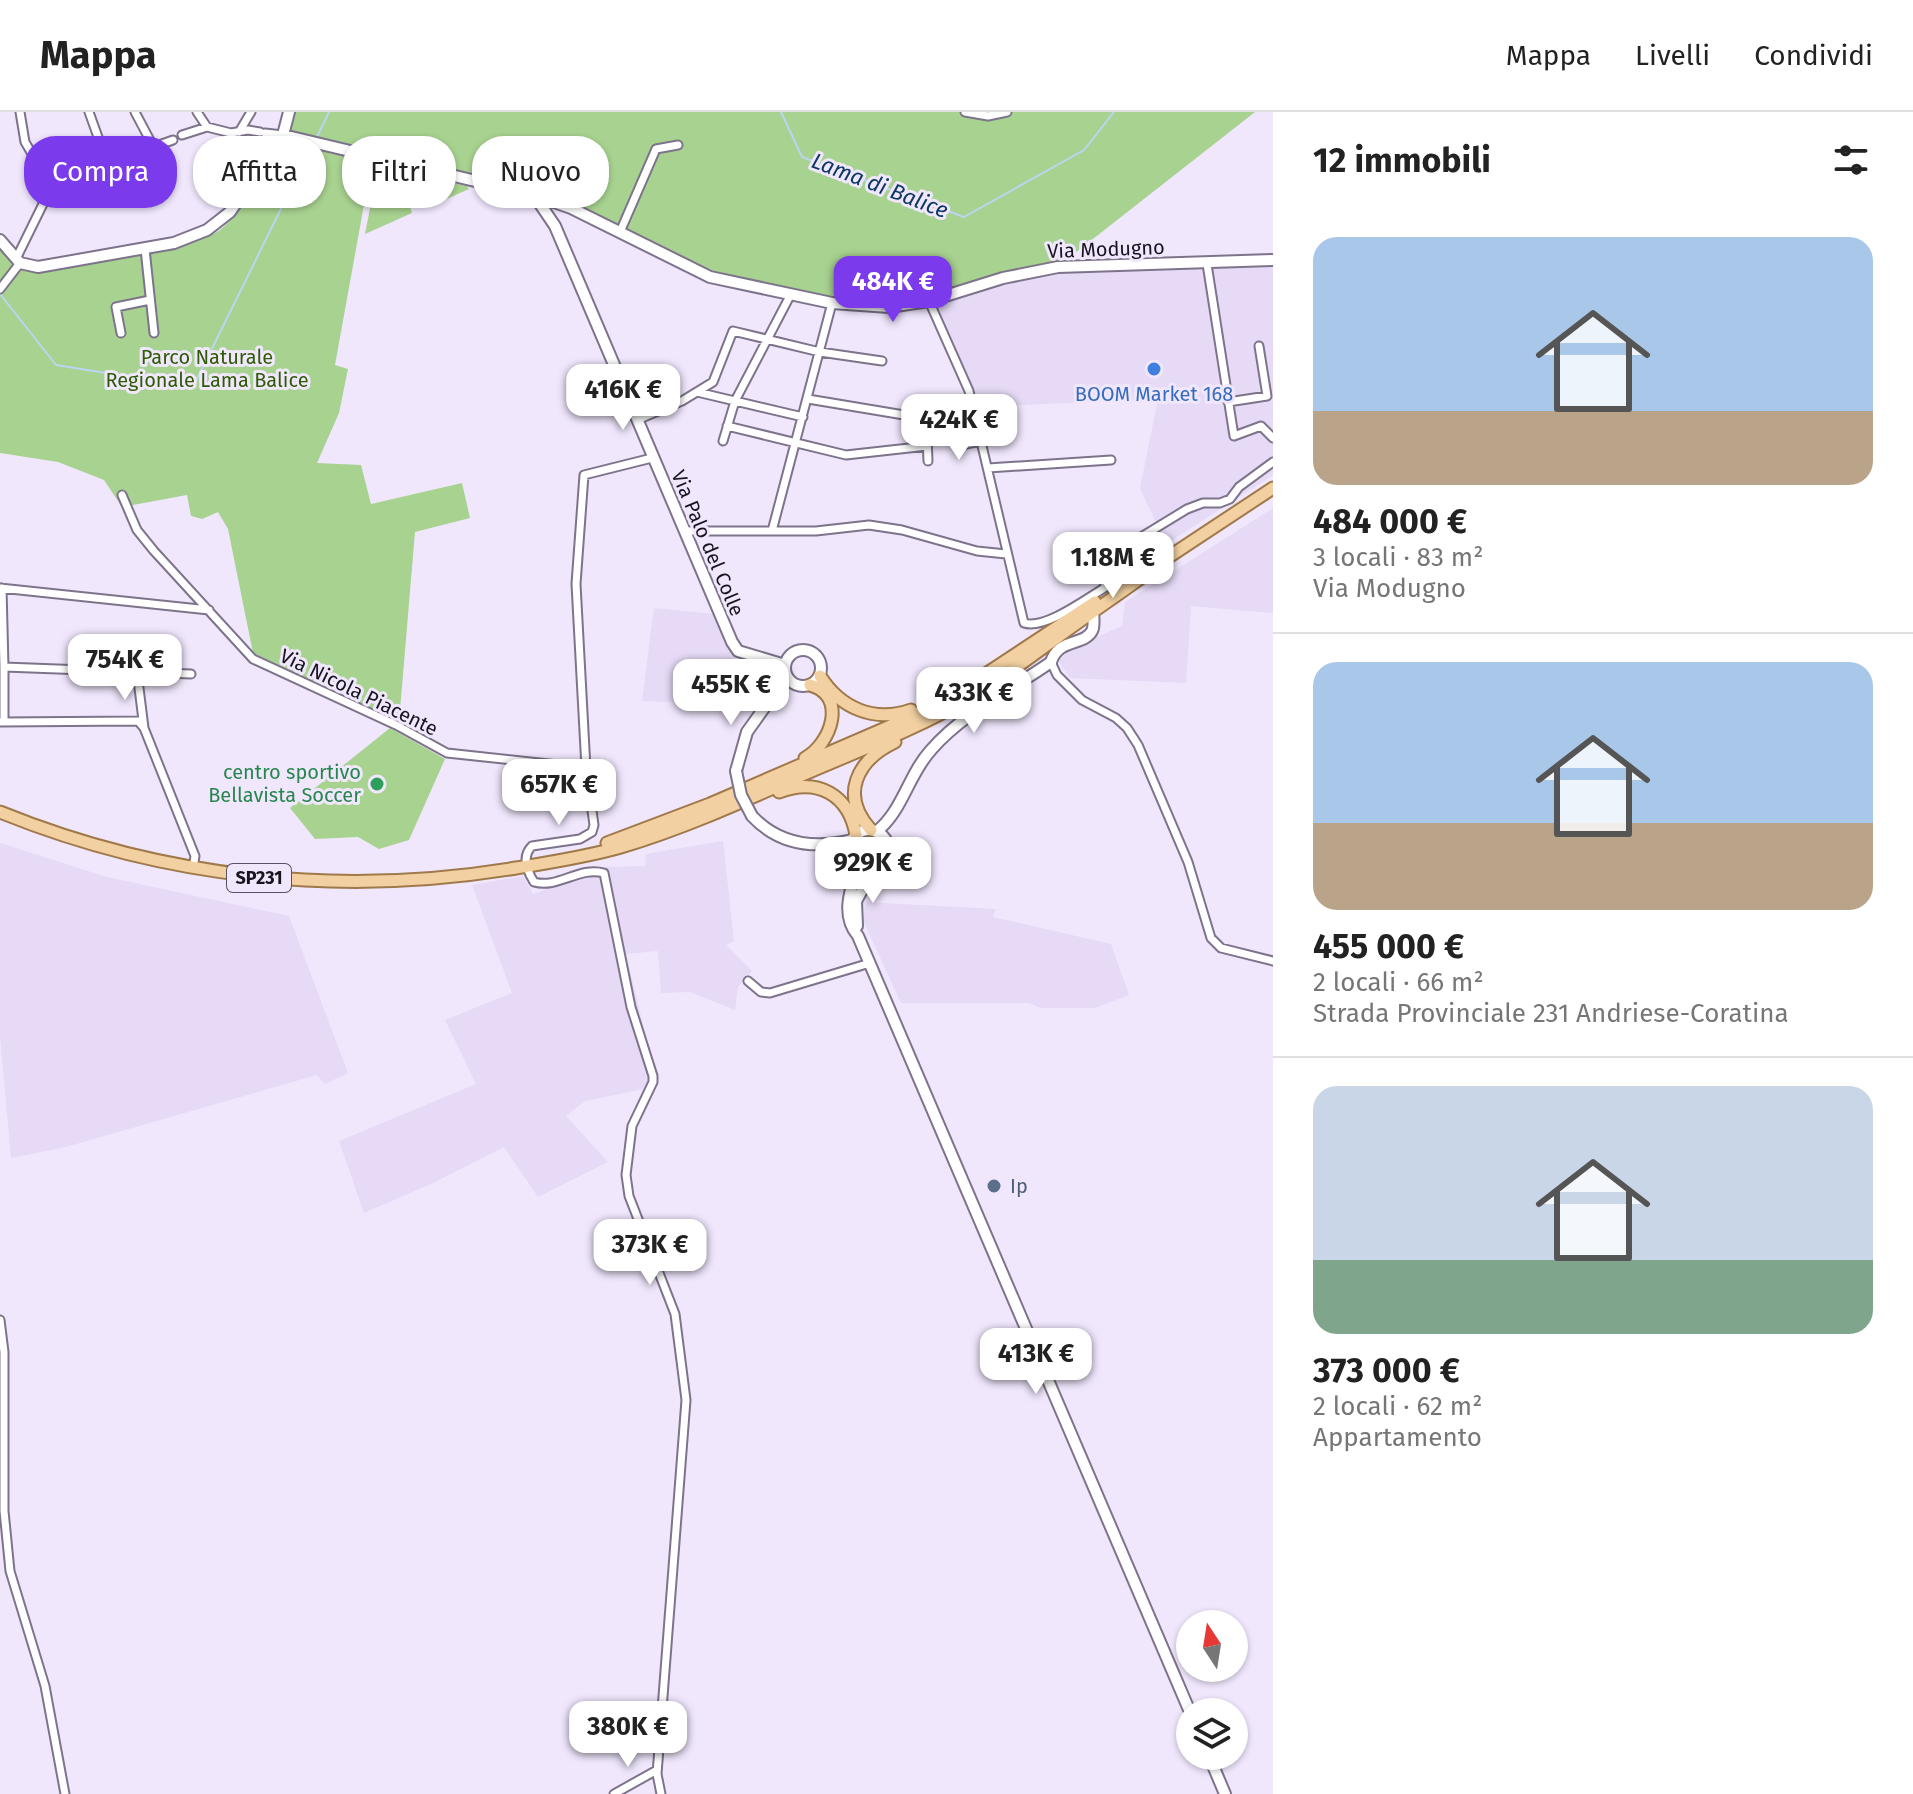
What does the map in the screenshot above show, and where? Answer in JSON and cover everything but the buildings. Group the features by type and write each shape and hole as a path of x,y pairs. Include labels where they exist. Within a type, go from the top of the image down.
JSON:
{"main road":[{"name":"SP231","path":"0,812 90,844 193,868 267,879 350,882 443,879 571,859 655,836 941,714 992,684 1161,563 1273,488"},
{"name":"SP231","path":"526,866 609,843 679,816 909,718 950,697 1069,618 1161,563"},
{"path":"873,831 859,814 854,790 856,779 868,759 984,694 1008,678 1048,643"},
{"path":"820,676 831,692 848,705 875,715 892,715 910,711 1024,648"},
{"path":"679,816 816,752 832,726 833,714 827,696 810,685"},
{"path":"655,836 698,827 785,790 809,787 840,800 850,814 854,838"}],"street":[{"path":"20,112 24,136"},
{"path":"89,112 98,136"},
{"path":"135,112 148,136"},
{"path":"197,112 207,127"},
{"path":"235,133 251,112"},
{"path":"0,240 18,263 49,267 184,241 218,223 230,212 283,135 289,112"},
{"path":"965,112 988,116 1007,112"},
{"path":"182,135 207,127 235,133 248,130 283,135"},
{"name":"Via Modugno","path":"283,135 472,180"},
{"path":"620,232 656,149 678,145"},
{"path":"0,289 18,263 41,208"},
{"name":"Via Palo del Colle","path":"543,208 555,226 652,458 738,651 766,659 788,671"},
{"path":"555,208 550,215 555,226"},
{"name":"Via Modugno","path":"568,208 710,277 832,303 889,307 929,301 1033,270 1058,267 1273,260"},
{"path":"145,249 154,333"},
{"path":"1207,264 1234,436 1261,426 1273,438"},
{"path":"723,441 735,401 791,294"},
{"path":"121,333 116,307 150,300"},
{"path":"929,301 969,391 1024,623 1039,625 1077,606 1106,587 1097,564 1187,509 1230,499 1239,487 1273,462"},
{"path":"772,531 832,303"},
{"path":"637,420 682,401 713,382 733,331 820,352 882,361"},
{"path":"1228,405 1267,396 1259,346"},
{"path":"697,392 803,417"},
{"path":"808,399 904,415 973,406"},
{"path":"932,412 936,433"},
{"path":"727,426 846,455 927,446"},
{"path":"928,461 927,437 936,433 947,432 958,446 981,441"},
{"path":"652,458 584,475 576,584 586,768 594,825 592,832 580,839 532,846 526,866 534,882 545,885 593,870 604,873 631,1007 653,1076 632,1126 626,1175 629,1196 675,1314 686,1400 657,1770 661,1794"},
{"path":"988,468 1111,460"},
{"name":"Via Nicola Piacente","path":"122,495 137,530 253,659 396,725 447,753 586,768"},
{"path":"684,531 816,531 869,525 902,530 977,551 1006,554"},
{"path":"144,728 138,721 2,722 4,667 1,588 209,610"},
{"path":"1069,618 1077,606"},
{"path":"858,936 856,901 875,867 885,859 886,842 896,811 915,772 934,746 972,715 1051,662 1064,645 1093,631 1093,611"},
{"path":"788,671 804,687 820,676 821,664 815,653 803,649 791,654 788,671 747,732 736,771 741,795 752,816 780,838 821,845 856,862 875,867"},
{"path":"1051,662 1057,675 1082,700 1116,718 1138,745 1188,862 1211,938 1221,948 1273,961"},
{"path":"4,667 191,674"},
{"path":"137,672 144,728 195,856 193,868"},
{"path":"821,845 873,831 896,811"},
{"path":"873,831 886,842"},
{"path":"854,838 850,850 856,862 847,906 853,930 870,963 1184,1698"},
{"path":"748,981 761,992 770,993 870,963"},
{"path":"0,1320 4,1352 4,1511 10,1571 45,1686 65,1794"},
{"path":"614,1794 657,1770"},
{"path":"1215,1770 1225,1794"}],"shaded area":[{"path":"1273,255 1273,475 1166,544 1140,488 1158,399 979,407 930,294 1046,263"},
{"path":"1273,508 1273,613 1191,606 1186,683 1070,678 1058,660 1074,647 1122,626 1125,602"},
{"path":"654,608 715,614 755,705 642,701"},
{"path":"723,841 734,941 726,945 752,971 738,987 735,1010 690,992 661,993 658,951 626,954 658,1086 585,1101 566,1116 608,1162 538,1197 504,1147 364,1213 339,1141 476,1084 445,1020 512,993 472,885 523,876 533,894 608,867 645,866 646,854"},
{"path":"0,843 107,877 289,916 348,1073 325,1084 317,1075 66,1147 11,1158 0,1036"},
{"path":"865,902 996,909 993,917 1111,944 1129,995 1095,1008 1041,1008 1029,1003 901,1003 863,920"}],"green space":[{"name":"Parco Naturale Regionale Lama Balice","path":"295,112 1255,112 1061,264 938,293 857,306 739,282 571,208 609,208 609,136 472,136 472,175 456,171 456,136 342,136 342,208 363,208 335,365 348,369 339,413 317,463 361,465 371,504 462,483 470,518 415,532 399,722 357,702 354,694 327,681 317,683 253,653 228,529 218,512 202,519 191,516 187,495 122,507 104,480 58,462 0,453 0,249 17,270 183,244 220,230 241,208 326,208 326,136 283,136"},
{"path":"456,184 469,189 456,195"},
{"path":"370,208 410,208 412,213 365,234"},
{"name":"centro sportivo Bellavista Soccer","path":"390,728 445,759 409,840 379,849 358,837 315,839 290,808"}],"waterway":[{"name":"Lama di Balice","path":"317,136 329,112"},
{"name":"Lama di Balice","path":"781,112 802,157 964,217 1084,150 1114,112"},
{"name":"Lama di Balice","path":"0,294 56,365 193,387 281,208"}],"place":[{"name":"BOOM Market 168","path":"1154,369"},
{"name":"centro sportivo Bellavista Soccer","path":"377,784"},
{"name":"Ip","path":"994,1186"}]}
